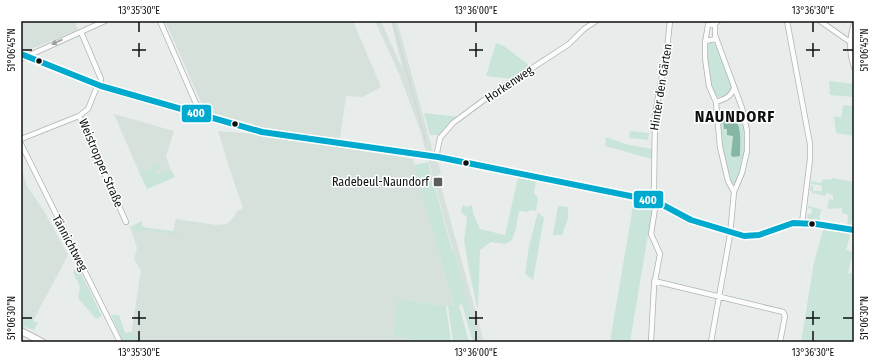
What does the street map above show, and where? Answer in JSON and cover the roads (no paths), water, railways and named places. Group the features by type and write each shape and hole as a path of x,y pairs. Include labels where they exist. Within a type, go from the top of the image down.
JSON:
{"main road":[{"path":"21,331 42,342"}],"street":[{"path":"21,59 105,21"},
{"path":"160,21 201,115"},
{"name":"Horkenweg","path":"436,157 440,138 453,123 488,97 569,44 584,29 596,21"},
{"name":"Hinter den Gärten","path":"650,200 654,188 655,114 667,49 670,21"},
{"path":"787,21 810,144 810,159 802,223"},
{"path":"820,21 850,42"},
{"path":"711,342 731,232 734,192 742,173 747,151 748,131 739,99 716,39 716,22 708,25 705,41 705,58 709,86 716,102 720,148 728,181 734,192"},
{"path":"854,24 850,42 854,67"},
{"path":"81,32 101,79 99,85"},
{"path":"705,41 716,39"},
{"path":"21,54 99,85 262,132 436,157 650,200 708,226 742,236 756,236 783,225 802,223 854,230"},
{"name":"Weistropper Straße","path":"99,85 88,109 79,116 126,222"},
{"path":"728,98 734,88"},
{"path":"716,102 728,98 739,99"},
{"path":"21,139 79,116"},
{"name":"Tännichtweg","path":"21,144 120,342"},
{"path":"651,342 654,281 660,254 659,248 651,234 656,202"},
{"path":"654,281 783,312 785,316 780,342"}],"railway":[{"path":"393,21 426,142"}],"place":[{"name":"Radebeul-Naundorf","path":"438,182"}],"district":[{"name":"NAUNDORF","path":"735,116"}]}
